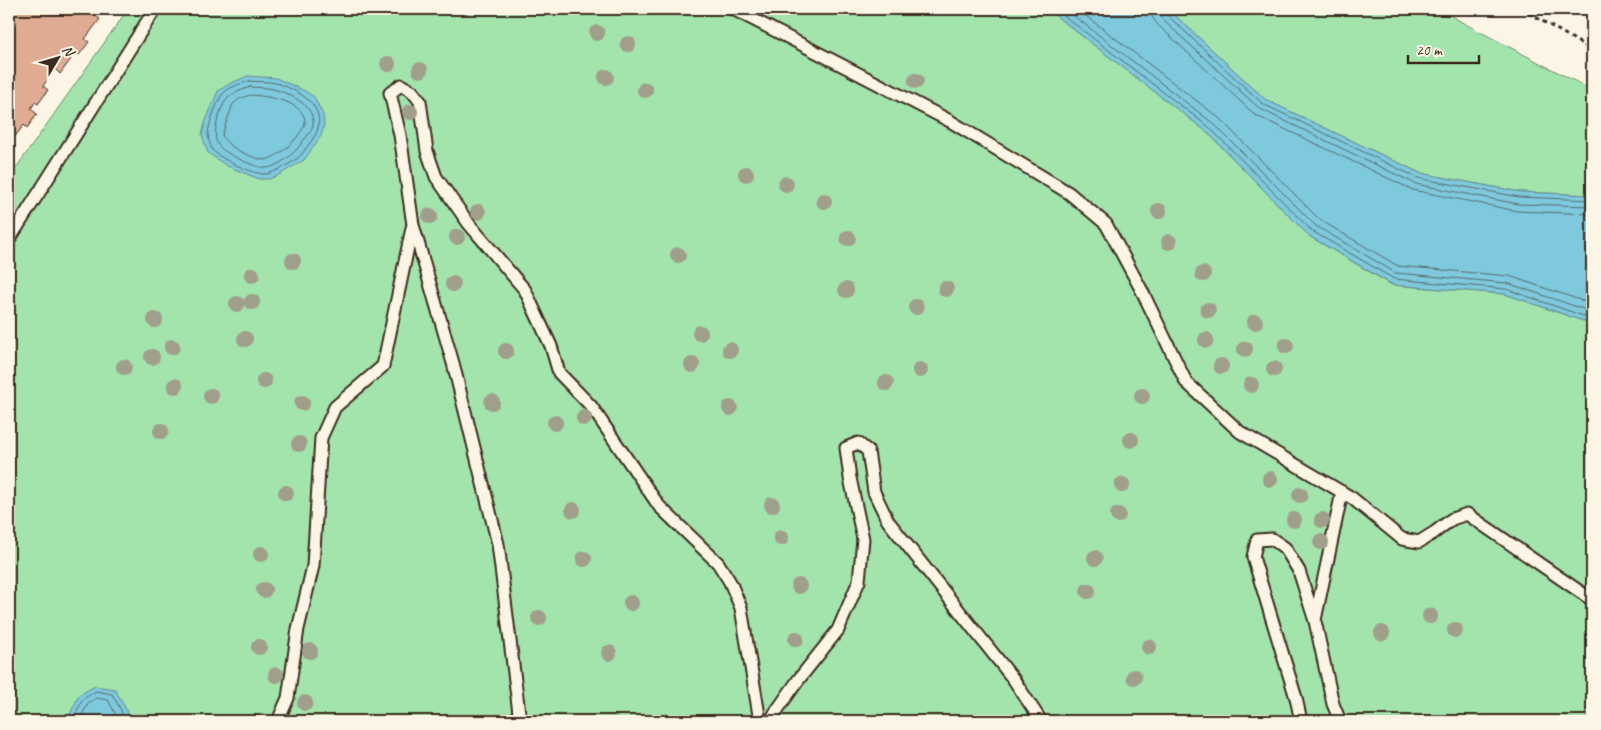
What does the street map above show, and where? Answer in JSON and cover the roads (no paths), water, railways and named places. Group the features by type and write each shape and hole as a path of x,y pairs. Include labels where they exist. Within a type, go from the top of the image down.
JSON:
{"lane":[{"path":"9,240 155,9"},
{"path":"733,9 950,121 1069,193 1106,224 1142,291 1186,382 1240,432 1352,498 1402,539 1418,542 1452,519 1467,514 1592,600"},
{"path":"520,721 498,544 453,363 413,225 400,135 390,93 401,84 412,91 420,101 427,151 436,177 469,224 525,290 552,346 559,374 591,406 658,506 718,563 730,582 741,608 760,721"},
{"path":"278,721 288,698 298,629 313,566 321,438 336,407 383,366 413,225"},
{"path":"771,721 799,679 838,630 859,581 863,539 850,478 846,448 858,443 868,451 874,492 888,521 1014,680 1041,721"},
{"path":"1315,621 1342,492"},
{"path":"1302,721 1294,688 1253,557 1258,540 1272,539 1285,548 1299,570 1315,621 1333,704 1340,721"}],"water":[{"path":"1047,9 1168,9 1266,100 1420,173 1520,192 1592,195 1592,324 1505,294 1393,285 1309,236 1207,132"},
{"path":"248,76 276,78 305,91 314,97 323,115 324,126 321,136 304,160 269,179 259,179 227,166 208,153 202,135 218,91"},
{"path":"95,686 115,689 127,711 125,721 67,721 79,695"}]}
